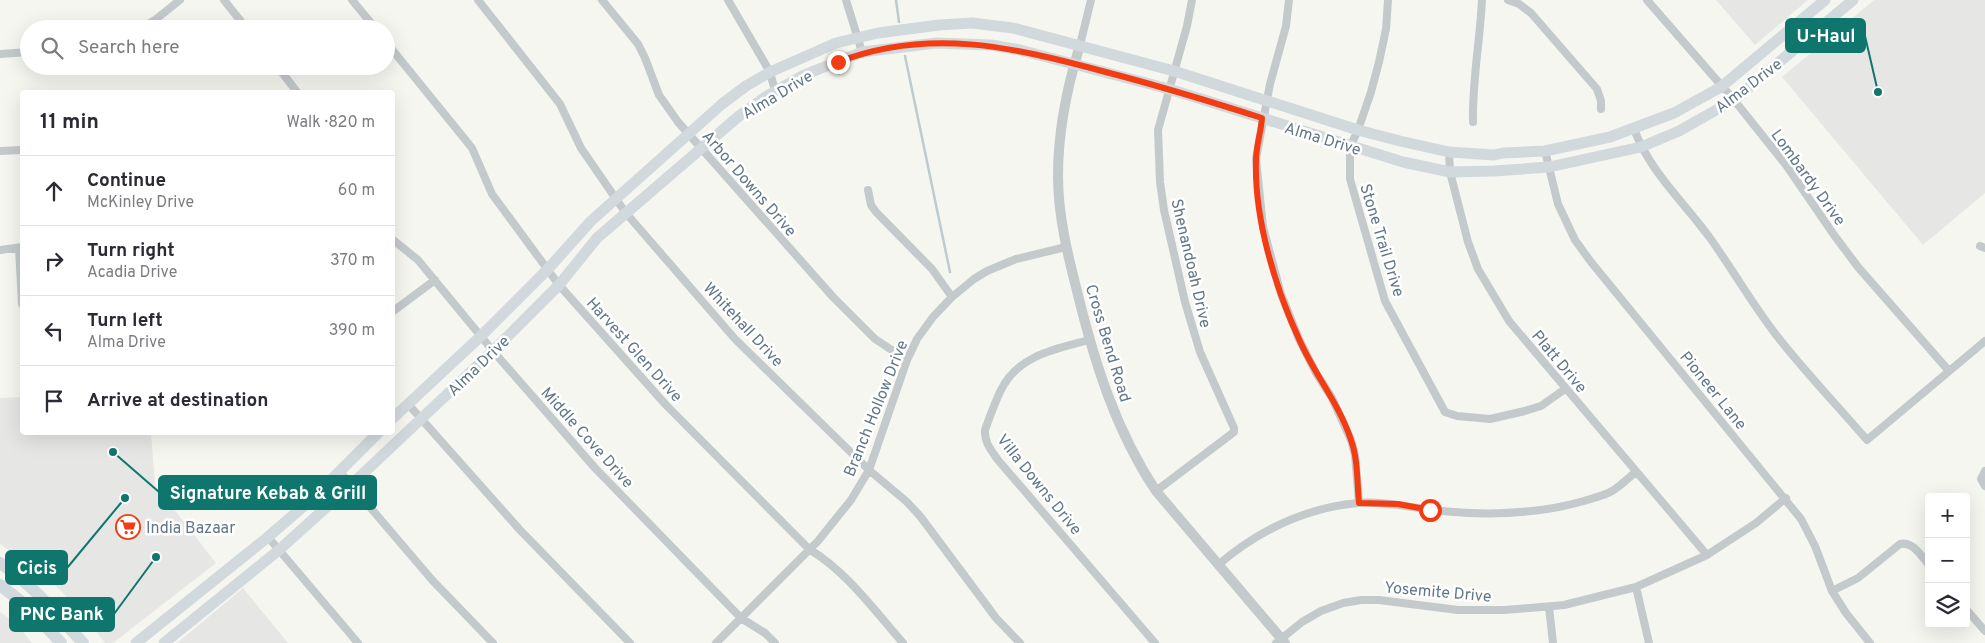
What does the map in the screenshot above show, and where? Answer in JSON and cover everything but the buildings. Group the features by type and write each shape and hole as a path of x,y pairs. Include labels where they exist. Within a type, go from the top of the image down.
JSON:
{"main road":[{"name":"Alma Drive","path":"395,416 481,336 548,269 591,221 689,134 746,86 770,72 836,43 924,26 972,23 1013,28 1174,71 1358,130 1448,152 1494,155 1545,151 1610,137 1674,113 1721,86 1825,0"},
{"path":"1832,0 1841,10"},
{"name":"Alma Drive","path":"164,643 279,550 350,485 493,351 559,285 597,238 701,148 739,116 775,91 804,75 862,52 936,42 965,43 1020,50 1169,88 1404,162 1450,172 1494,172 1549,167 1641,147 1679,131 1734,100 1853,0"},
{"path":"136,643 268,538 340,472 376,435"},
{"path":"0,563 22,578 49,604 83,643"},
{"path":"0,585 28,607 61,643"},
{"path":"177,609 188,623"}],"street":[{"path":"155,20 180,0"},
{"path":"224,0 240,20"},
{"path":"352,0 369,20"},
{"name":"Whitehall Drive","path":"478,0 560,104 581,148 626,212 735,338 869,470 920,516 996,618 1020,643"},
{"name":"Arbor Downs Drive","path":"602,0 638,44 659,95 678,122 833,297 875,339 907,360"},
{"path":"728,0 770,72 775,91"},
{"name":"Cross Bend Road","path":"1091,0 1064,102 1058,176 1066,246 1089,340 1116,416 1142,470 1156,491 1281,642"},
{"name":"Shenandoah Drive","path":"1156,491 1234,432 1234,428 1200,352 1185,302 1164,210 1160,182 1158,130 1187,26 1192,0"},
{"path":"1289,0 1286,26 1262,118 1256,159 1262,227 1281,294 1298,339 1332,398 1351,440 1355,455 1359,503"},
{"name":"Stone Trail Drive","path":"1388,0 1386,30 1379,62 1358,130 1350,146 1350,179 1385,301 1445,412 1457,416 1490,419 1541,406 1565,389"},
{"path":"1473,122 1475,74 1480,39 1482,0"},
{"path":"1508,0 1519,4 1531,12 1597,89 1601,101 1601,109"},
{"name":"Lombardy Drive","path":"1647,0 1734,100 1786,165 1858,267 1949,371"},
{"path":"849,2 862,52"},
{"path":"0,54 20,53"},
{"name":"Harvest Glen Drive","path":"395,53 472,148 492,194 559,285 666,405 809,549 825,559 842,574 903,643"},
{"path":"284,75 295,90"},
{"path":"1634,128 1641,147 1658,174 1709,236 1754,306 1778,337 1867,440 1985,341"},
{"path":"0,151 20,150"},
{"name":"Pioneer Lane","path":"1545,151 1558,204 1566,223 1586,254 1802,518 1832,591 1870,643"},
{"name":"Platt Drive","path":"1448,152 1450,172 1468,242 1482,276 1509,321 1707,555"},
{"path":"868,190 871,205 876,212 932,269 952,297"},
{"name":"Middle Cove Drive","path":"395,241 418,260 493,351 595,468 741,618 765,633 775,643"},
{"name":"Branch Hollow Drive","path":"716,643 830,528 851,500 869,470 907,360 917,339 933,317 952,297 974,279 995,267 1016,259 1066,246"},
{"path":"0,250 20,247"},
{"path":"395,310 434,280"},
{"name":"Villa Downs Drive","path":"1089,340 1041,354 1027,360 1015,370 1001,390 985,430 986,443 998,460 1155,643"},
{"path":"408,404 539,550 630,643"},
{"path":"340,472 433,581 493,643"},
{"path":"1218,565 1259,534 1284,522 1332,507 1359,503 1398,504 1468,514 1505,514 1536,511 1573,504 1604,495 1614,490 1636,472"},
{"path":"1983,473 1981,479 1985,486"},
{"name":"Yosemite Drive","path":"1281,642 1302,622 1321,611 1361,600 1379,600 1458,610 1505,610 1550,607 1604,596 1636,587 1707,555 1756,523 1786,498"},
{"path":"268,538 358,643"},
{"path":"1832,591 1858,578 1900,544 1904,543 1913,546 1925,560"},
{"path":"1636,587 1649,643"},
{"path":"1550,607 1553,643"},
{"path":"1970,614 1985,631"}],"shaded area":[{"path":"1716,0 1808,0 1755,45"},
{"path":"1874,0 1985,0 1985,193 1923,245 1782,77"},
{"path":"20,397 20,435 151,435 155,485 216,563 113,643 105,643 79,610 43,572 0,544 0,398"},
{"path":"243,588 288,643 177,643"},
{"path":"0,612 16,623 32,643 0,643"}],"waterway":[{"path":"896,0 899,22"},
{"path":"905,56 950,272"}],"place":[{"name":"U-Haul","path":"1878,92"},
{"name":"Signature Kebab & Grill","path":"113,452"},
{"name":"Cicis","path":"125,498"},
{"name":"India Bazaar","path":"128,527"},
{"name":"PNC Bank","path":"156,557"}],"route":[{"path":"838,62 862,52 936,42 991,45 1050,57 1169,88 1262,118 1256,159 1262,227 1281,294 1298,339 1332,398 1351,440 1355,455 1359,503 1398,504 1430,510"}]}
